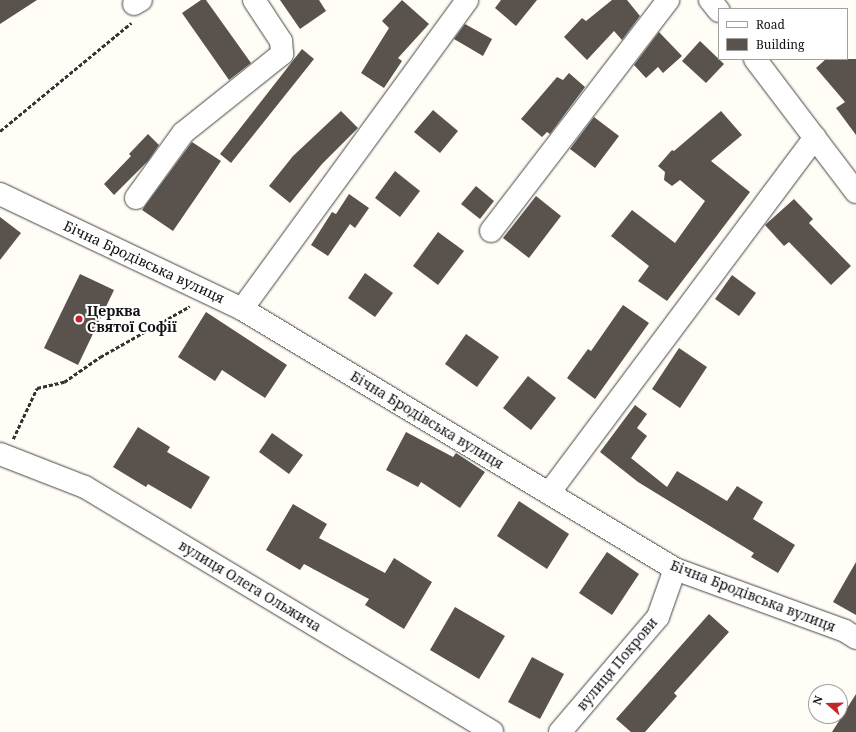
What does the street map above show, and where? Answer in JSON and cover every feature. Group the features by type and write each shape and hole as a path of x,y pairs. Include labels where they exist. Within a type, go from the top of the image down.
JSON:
{"street":[{"path":"136,198 184,133 282,54 281,41 254,0"},
{"path":"242,309 467,0"},
{"path":"491,231 668,0"},
{"path":"710,0 718,10"},
{"path":"756,60 856,192"},
{"path":"549,493 815,138"},
{"name":"Бічна Бродівська вулиця","path":"0,194 242,309 675,569 845,631 856,638"},
{"name":"вулиця Олега Ольжича","path":"3,455 85,487 492,732"},
{"name":"вулиця Покрови","path":"560,732 658,617 675,569"}],"path":[{"path":"0,131 137,8"},
{"path":"3,455 37,388 64,382 100,357 211,294"}],"building":[{"path":"0,0 37,0 0,24"},
{"path":"201,0 206,0 251,63 229,80 182,13"},
{"path":"280,0 319,0 326,11 300,29"},
{"path":"402,0 429,24 398,58 402,61 384,88 361,73 389,28 382,21"},
{"path":"501,0 537,0 516,26 495,8"},
{"path":"612,0 627,0 640,16 622,40 614,31 587,60 564,37 582,18 586,21"},
{"path":"465,24 492,39 483,56 454,39"},
{"path":"659,32 682,56 663,73 658,67 646,78 634,65"},
{"path":"700,41 718,58 718,60 724,64 706,83 682,61"},
{"path":"302,49 314,59 231,163 220,154"},
{"path":"856,59 856,135 836,108 845,102 816,68 825,60"},
{"path":"569,73 585,87 550,134 547,132 542,137 521,119 557,77 563,80"},
{"path":"433,110 458,131 440,153 414,132"},
{"path":"341,111 358,128 322,164 290,203 269,186 293,156"},
{"path":"721,111 742,135 711,161 750,192 667,301 638,281 649,266 611,236 632,210 675,243 705,201 680,180 672,186 664,180 665,172 658,166 672,150 674,151"},
{"path":"594,117 619,136 595,168 570,149"},
{"path":"148,134 159,145 148,161 114,195 104,184 131,156 129,154"},
{"path":"192,142 221,161 173,231 142,210"},
{"path":"395,171 420,191 400,217 375,198"},
{"path":"476,186 494,201 480,219 461,204"},
{"path":"349,194 369,208 355,228 350,224 328,256 311,245 332,212 336,214"},
{"path":"536,196 561,216 529,258 503,238"},
{"path":"794,199 813,219 809,223 851,266 831,285 789,242 784,246 765,225"},
{"path":"0,217 21,233 0,260"},
{"path":"438,232 464,251 438,285 413,266"},
{"path":"365,273 393,293 375,317 348,298"},
{"name":"Церква Святої Софії","path":"80,274 114,290 78,365 44,348"},
{"path":"732,275 756,293 739,316 715,299"},
{"path":"623,305 649,323 595,399 567,378 588,349 591,351"},
{"path":"206,312 287,365 265,398 222,370 215,381 178,357"},
{"path":"466,334 499,357 477,387 445,364"},
{"path":"679,348 707,367 680,408 652,389"},
{"path":"528,376 556,398 531,430 503,408"},
{"path":"635,405 647,414 637,428 647,436 631,458 667,487 677,471 727,501 737,486 763,502 753,519 795,545 778,573 751,557 754,553 638,482 600,452"},
{"path":"138,427 170,447 167,452 210,477 191,509 148,484 146,487 113,467"},
{"path":"406,432 453,457 456,453 485,472 460,508 421,482 418,487 386,470"},
{"path":"272,433 303,455 289,474 259,452"},
{"path":"519,501 569,534 547,569 497,536"},
{"path":"293,504 327,524 319,538 385,573 394,558 432,582 404,629 365,605 369,599 304,564 300,570 266,550"},
{"path":"607,552 639,574 612,615 579,593"},
{"path":"856,562 856,615 833,602"},
{"path":"455,607 505,636 479,679 430,650"},
{"path":"709,614 729,632 674,693 677,696 645,732 631,732 616,719"},
{"path":"532,657 564,674 540,719 508,702"},
{"path":"856,694 856,732 832,732 837,724 848,724 848,707"}],"place":[{"name":"Церква Святої Софії","path":"79,319"}]}
